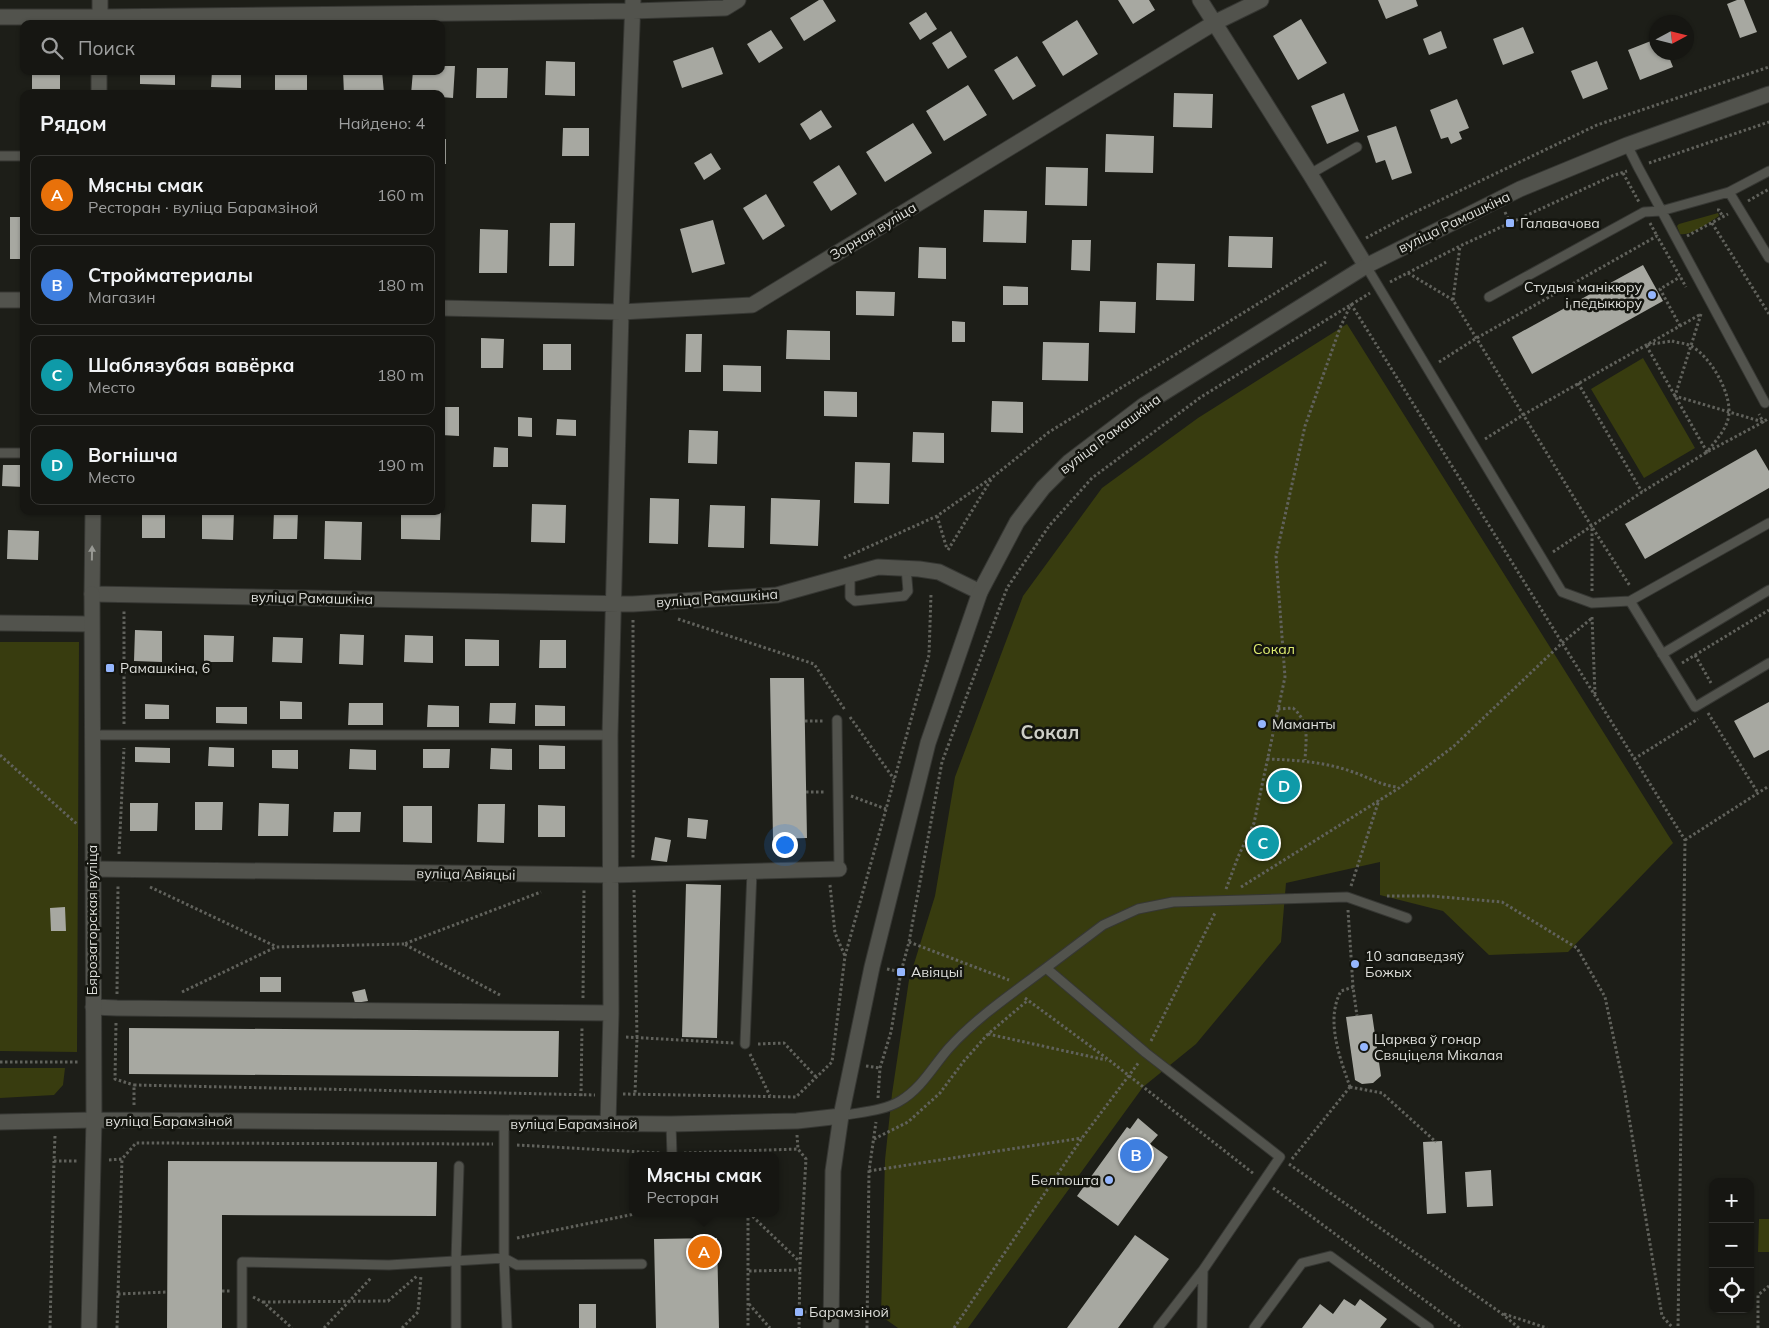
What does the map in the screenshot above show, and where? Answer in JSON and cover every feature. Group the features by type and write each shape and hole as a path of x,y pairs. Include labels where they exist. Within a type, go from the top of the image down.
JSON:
{"street":[{"path":"100,0 100,20"},
{"path":"0,17 100,20 633,5 725,8 738,0"},
{"path":"1200,0 1366,266"},
{"name":"Зорная вуліца","path":"445,308 621,312 752,305 1214,23 1261,0"},
{"path":"608,1123 610,1037 610,735 621,312 633,5"},
{"path":"99,75 99,90"},
{"name":"вуліца Рамашкіна","path":"92,594 633,604 777,595 878,567 939,572 980,592 1017,522 1043,488 1069,462 1144,405 1366,266 1520,189 1627,145 1769,94"},
{"path":"0,300 20,300"},
{"name":"Бярозагорская вуліца","path":"89,1328 94,1120 91,624 93,515"},
{"path":"830,1328 833,1171 872,967 928,743 980,592"},
{"path":"0,623 91,624"},
{"name":"вуліца Авіяцыі","path":"93,869 585,875 834,869"},
{"path":"93,1007 610,1013"},
{"name":"вуліца Барамзіной","path":"0,1122 134,1120 671,1124 797,1121 842,1116"}],"lane":[{"path":"1627,145 1661,212 1765,403"},
{"path":"1310,174 1357,147"},
{"path":"0,156 20,156"},
{"path":"1489,297 1644,212 1661,212 1729,192 1768,174"},
{"path":"1729,192 1769,258"},
{"path":"1366,266 1562,592 1592,603 1634,599 1769,523"},
{"path":"0,453 20,453"},
{"path":"850,575 850,597 855,601 904,596 908,591 906,568"},
{"path":"1666,652 1769,590"},
{"path":"1634,599 1666,652 1694,707 1769,664"},
{"path":"834,869 838,792 837,720"},
{"path":"92,734 610,735"},
{"path":"745,1044 752,871"},
{"path":"842,1116 877,1109 899,1102 915,1091 949,1048 982,1018 1103,925 1138,909 1173,902 1347,897 1407,918"},
{"path":"1046,968 1146,1053 1280,1157 1203,1270 1158,1328"},
{"path":"504,1123 506,1328"},
{"path":"671,1124 672,1152"},
{"path":"456,1328 459,1166"},
{"path":"1254,1328 1302,1263 1330,1256 1428,1328"},
{"path":"242,1328 242,1262 383,1265 504,1258 517,1265 642,1264"},
{"path":"1202,1328 1203,1270"}],"path":[{"path":"1365,239 1407,216 1597,124 1769,67"},
{"path":"1634,599 1453,300 1408,272 1612,176 1769,122"},
{"path":"1682,238 1723,217 1719,210 1711,212"},
{"path":"1712,223 1769,314"},
{"path":"1428,369 1475,339 1657,236 1688,292"},
{"path":"1453,300 1460,246"},
{"path":"838,562 937,516 994,476 1049,432 1326,262"},
{"path":"1680,277 1658,289 1680,326"},
{"path":"1351,304 1685,840 1678,1328"},
{"path":"954,1328 1082,1138 1146,1053 1222,900 1238,856 1254,823 1285,677 1276,556 1305,426 1340,328 1351,304"},
{"path":"880,1068 891,1032 942,762 1007,588 1048,526 1092,478 1201,397 1351,304"},
{"path":"1697,306 1706,322"},
{"path":"1474,446 1578,383 1701,314"},
{"path":"1675,396 1701,314"},
{"path":"1646,345 1672,341 1691,345 1709,361 1724,388 1729,412 1724,430 1707,452"},
{"path":"1646,345 1707,452"},
{"path":"1578,383 1642,492"},
{"path":"1675,396 1763,422"},
{"path":"1758,413 1763,422"},
{"path":"1542,560 1642,492 1707,452 1769,418"},
{"path":"937,516 948,550 994,476"},
{"path":"124,595 124,734 118,870 116,1079 134,1085 581,1096 635,1094 796,1097 832,1062 845,956 929,655 931,594"},
{"path":"633,604 633,875 637,1037 635,1094"},
{"path":"1666,652 1679,665 1769,610"},
{"path":"669,616 814,664 894,779"},
{"path":"1222,900 1399,788 1454,746 1562,643 1592,618"},
{"path":"1695,656 1712,684 1696,694 1758,793"},
{"path":"1278,709 1293,708 1301,715 1306,727 1305,760"},
{"path":"0,755 92,838"},
{"path":"1267,759 1305,760 1352,772 1388,786 1399,788"},
{"path":"1685,840 1769,786"},
{"path":"806,792 838,792 886,809"},
{"path":"1357,1016 1353,987 1347,897 1379,800"},
{"path":"834,869 835,933 845,956"},
{"path":"581,1096 585,875"},
{"path":"145,884 276,947"},
{"path":"174,996 276,947 404,944 548,889"},
{"path":"1385,896 1431,896 1502,902 1577,948 1604,997 1624,1087 1662,1316 1673,1328"},
{"path":"909,942 1009,980 1027,1001 1109,1060 1263,1181 1462,1328"},
{"path":"404,944 508,999"},
{"path":"1350,1087 1337,1049 1335,1017 1336,1001 1341,991 1353,987"},
{"path":"874,1139 908,1122 940,1093 964,1061 988,1034 1027,1001"},
{"path":"988,1034 1109,1060"},
{"path":"610,1037 745,1044 784,1043 817,1078"},
{"path":"745,1044 770,1096"},
{"path":"0,1062 93,1062 116,1066"},
{"path":"117,1328 122,1159 136,1143 134,1085"},
{"path":"1350,1087 1382,1093 1436,1142"},
{"path":"1288,1163 1350,1087"},
{"path":"50,1328 56,1121"},
{"path":"868,1327 869,1171 1082,1138"},
{"path":"136,1143 504,1144 629,1152"},
{"path":"735,1152 798,1149"},
{"path":"1280,1157 1501,1313 1518,1328"},
{"path":"54,1161 93,1162 122,1159"},
{"path":"799,1328 800,1262 806,1170"},
{"path":"504,1240 629,1215"},
{"path":"748,1328 749,1217"},
{"path":"753,1217 800,1262"},
{"path":"324,1328 383,1265"},
{"path":"749,1272 800,1270"},
{"path":"262,1302 388,1301 421,1272 418,1312 402,1328"},
{"path":"1758,1328 1758,1295 1769,1286"},
{"path":"222,1291 242,1291 262,1302 292,1328"},
{"path":"118,1294 168,1292"},
{"path":"749,1303 770,1328"},
{"path":"1501,1313 1547,1328"}],"green space":[{"path":"1718,213 1719,216 1700,228 1690,233 1680,234 1677,226 1679,224"},
{"name":"Сокал","path":"1347,324 1673,843 1568,952 1489,955 1443,911 1380,895 1380,862 1286,883 1281,942 1196,1044 1143,1087 968,1328 898,1328 881,1316 885,1160 892,1094 909,980 935,896 955,777 1023,596 1102,488 1198,418"},
{"path":"1643,358 1695,448 1644,478 1591,389"},
{"path":"0,642 79,642 77,1052 0,1051"},
{"path":"0,1068 65,1068 63,1085 54,1095 0,1098"},
{"path":"1759,1219 1769,1219 1769,1252 1758,1252"}],"building":[{"path":"819,0 823,0 836,21 804,41 790,18"},
{"path":"1118,0 1149,0 1155,10 1133,24"},
{"path":"1378,0 1416,0 1418,6 1386,19"},
{"path":"1737,0 1744,0 1757,32 1740,38 1727,4"},
{"path":"926,12 937,29 920,40 909,23"},
{"path":"1301,19 1327,63 1298,80 1273,36"},
{"path":"1077,20 1098,54 1063,76 1042,42"},
{"path":"1523,27 1534,53 1503,65 1493,39"},
{"path":"771,30 783,48 759,63 747,44"},
{"path":"951,31 967,57 948,69 932,43"},
{"path":"1441,31 1447,48 1429,55 1423,39"},
{"path":"1649,42 1649,60 1670,60 1673,67 1640,80 1628,50"},
{"path":"713,47 723,74 682,88 673,61"},
{"path":"1017,56 1036,86 1013,100 994,70"},
{"path":"546,61 575,62 575,96 545,95"},
{"path":"1597,61 1608,89 1583,99 1571,71"},
{"path":"445,66 455,66 453,98 445,97 445,90 411,90 413,75 445,75"},
{"path":"477,68 508,68 507,98 476,98"},
{"path":"32,75 60,75 60,89 32,89"},
{"path":"140,75 175,75 175,85 140,84"},
{"path":"212,75 241,75 241,88 211,87"},
{"path":"275,75 307,75 307,90 275,90"},
{"path":"343,75 382,75 384,90 344,90"},
{"path":"968,85 987,115 944,141 926,111"},
{"path":"1174,93 1213,94 1212,128 1173,127"},
{"path":"1344,93 1359,131 1327,144 1311,106"},
{"path":"1457,99 1469,128 1459,132 1462,139 1451,144 1448,137 1441,139 1430,110"},
{"path":"821,110 832,127 810,140 800,124"},
{"path":"913,123 932,153 885,182 866,152"},
{"path":"1396,126 1412,173 1392,180 1385,160 1376,163 1367,136"},
{"path":"563,128 589,128 589,156 562,156"},
{"path":"1106,134 1154,136 1153,173 1105,172"},
{"path":"445,139 446,139 445,164"},
{"path":"711,153 721,169 704,180 694,163"},
{"path":"839,165 857,194 831,211 813,182"},
{"path":"1046,167 1088,168 1087,206 1045,205"},
{"path":"766,194 785,226 763,240 743,208"},
{"path":"984,210 1027,211 1026,243 983,242"},
{"path":"10,217 20,217 20,259 10,259"},
{"path":"713,220 725,264 692,273 680,229"},
{"path":"550,223 575,223 574,266 549,266"},
{"path":"480,229 508,230 507,273 479,273"},
{"path":"1229,236 1273,237 1272,268 1228,267"},
{"path":"1072,240 1091,240 1090,271 1071,270"},
{"path":"919,247 946,248 946,279 918,278"},
{"path":"1157,263 1195,264 1194,301 1156,300"},
{"path":"1643,265 1663,301 1532,374 1512,337"},
{"path":"1003,286 1028,287 1028,305 1003,305"},
{"path":"856,291 895,292 894,316 856,315"},
{"path":"1100,301 1136,302 1135,333 1099,332"},
{"path":"952,321 965,322 965,342 952,342"},
{"path":"787,330 830,331 830,360 786,359"},
{"path":"686,334 702,334 701,372 685,372"},
{"path":"481,338 504,339 503,368 481,368"},
{"path":"1043,342 1089,343 1088,381 1042,380"},
{"path":"543,344 571,344 571,370 543,370"},
{"path":"723,365 761,366 761,392 723,391"},
{"path":"824,391 857,392 857,417 824,416"},
{"path":"992,401 1023,402 1023,433 991,432"},
{"path":"445,407 459,407 459,436 445,435"},
{"path":"518,417 532,418 532,437 518,436"},
{"path":"557,419 576,420 576,436 556,435"},
{"path":"689,430 718,431 717,464 688,463"},
{"path":"913,432 944,433 944,463 912,462"},
{"path":"494,447 508,448 508,467 493,467"},
{"path":"1756,449 1769,471 1769,488 1645,559 1625,524"},
{"path":"855,462 890,463 889,504 854,503"},
{"path":"3,465 20,465 20,487 2,486"},
{"path":"650,498 679,499 678,544 649,543"},
{"path":"771,498 820,500 818,546 770,544"},
{"path":"532,504 566,505 565,543 531,542"},
{"path":"710,505 745,506 744,548 708,547"},
{"path":"142,515 165,515 165,538 142,538"},
{"path":"202,515 234,515 233,540 202,539"},
{"path":"274,515 298,515 297,539 273,539"},
{"path":"401,515 441,515 440,540 401,539"},
{"path":"325,521 362,522 361,560 324,559"},
{"path":"8,530 39,531 38,560 7,559"},
{"path":"135,630 162,631 162,662 134,661"},
{"path":"340,634 364,635 363,665 339,664"},
{"path":"204,635 234,636 233,662 204,662"},
{"path":"405,635 433,636 433,663 404,662"},
{"path":"273,637 303,638 302,663 272,662"},
{"path":"465,639 499,640 499,666 465,666"},
{"path":"540,640 566,640 566,668 539,668"},
{"path":"770,678 804,678 807,838 773,839"},
{"path":"280,701 302,702 302,719 280,719"},
{"path":"1769,702 1769,750 1754,758 1734,721"},
{"path":"349,703 383,703 383,725 348,725"},
{"path":"490,703 516,703 515,724 489,723"},
{"path":"145,704 169,705 169,719 145,719"},
{"path":"428,705 459,706 459,727 427,727"},
{"path":"535,705 565,706 565,726 535,726"},
{"path":"216,707 247,707 247,724 216,723"},
{"path":"539,745 565,746 565,769 539,769"},
{"path":"135,747 170,748 170,763 135,762"},
{"path":"209,747 234,748 234,767 208,766"},
{"path":"491,748 512,749 512,770 490,769"},
{"path":"350,749 376,750 376,770 349,769"},
{"path":"423,749 450,749 449,768 423,768"},
{"path":"272,750 298,750 298,769 272,768"},
{"path":"195,802 223,802 222,830 195,830"},
{"path":"130,803 158,803 157,831 130,831"},
{"path":"259,803 289,804 288,836 258,836"},
{"path":"478,804 505,804 504,843 477,842"},
{"path":"538,805 565,806 565,837 538,837"},
{"path":"403,806 432,806 432,843 403,842"},
{"path":"334,812 361,812 360,832 333,832"},
{"path":"688,818 708,820 706,839 687,837"},
{"path":"655,837 671,840 667,862 651,860"},
{"path":"686,884 721,885 717,1038 682,1037"},
{"path":"65,907 66,931 51,931 50,908"},
{"path":"260,977 281,977 281,992 260,992"},
{"path":"365,989 368,1001 355,1003 352,992"},
{"name":"Царква ў гонар Свяціцеля Мікалая","path":"1372,1014 1381,1076 1373,1083 1362,1084 1355,1080 1346,1017"},
{"path":"129,1028 559,1031 558,1077 129,1074"},
{"path":"1138,1118 1158,1135 1150,1144 1168,1157 1118,1226 1077,1196 1127,1127 1130,1129"},
{"path":"1442,1141 1446,1213 1427,1214 1423,1142"},
{"path":"168,1161 437,1162 436,1216 222,1215 222,1328 167,1328"},
{"path":"1491,1170 1493,1206 1467,1207 1465,1172"},
{"path":"1135,1235 1169,1259 1118,1328 1067,1328"},
{"path":"717,1238 719,1328 656,1328 654,1239"},
{"path":"1344,1299 1355,1306 1360,1299 1387,1319 1380,1328 1302,1328 1320,1304 1333,1314"},
{"path":"579,1304 596,1304 596,1328 579,1328"}],"place":[{"name":"Галавачова","path":"1510,223"},
{"name":"Студыя манікюру і педыкюру","path":"1652,295"},
{"name":"Рамашкіна, 6","path":"110,668"},
{"name":"Маманты","path":"1262,724"},
{"name":"Вогнішча","path":"1284,786"},
{"name":"Шаблязубая вавёрка","path":"1263,843"},
{"name":"10 запаведзяў Божых","path":"1355,964"},
{"name":"Авіяцыі","path":"901,972"},
{"name":"Царква ў гонар Свяціцеля Мікалая","path":"1364,1047"},
{"name":"Стройматериалы","path":"1136,1155"},
{"name":"Белпошта","path":"1109,1180"},
{"name":"Мясны смак","path":"704,1252"},
{"name":"Барамзіной","path":"799,1312"}],"district":[{"name":"Сокал","path":"1050,732"}]}
